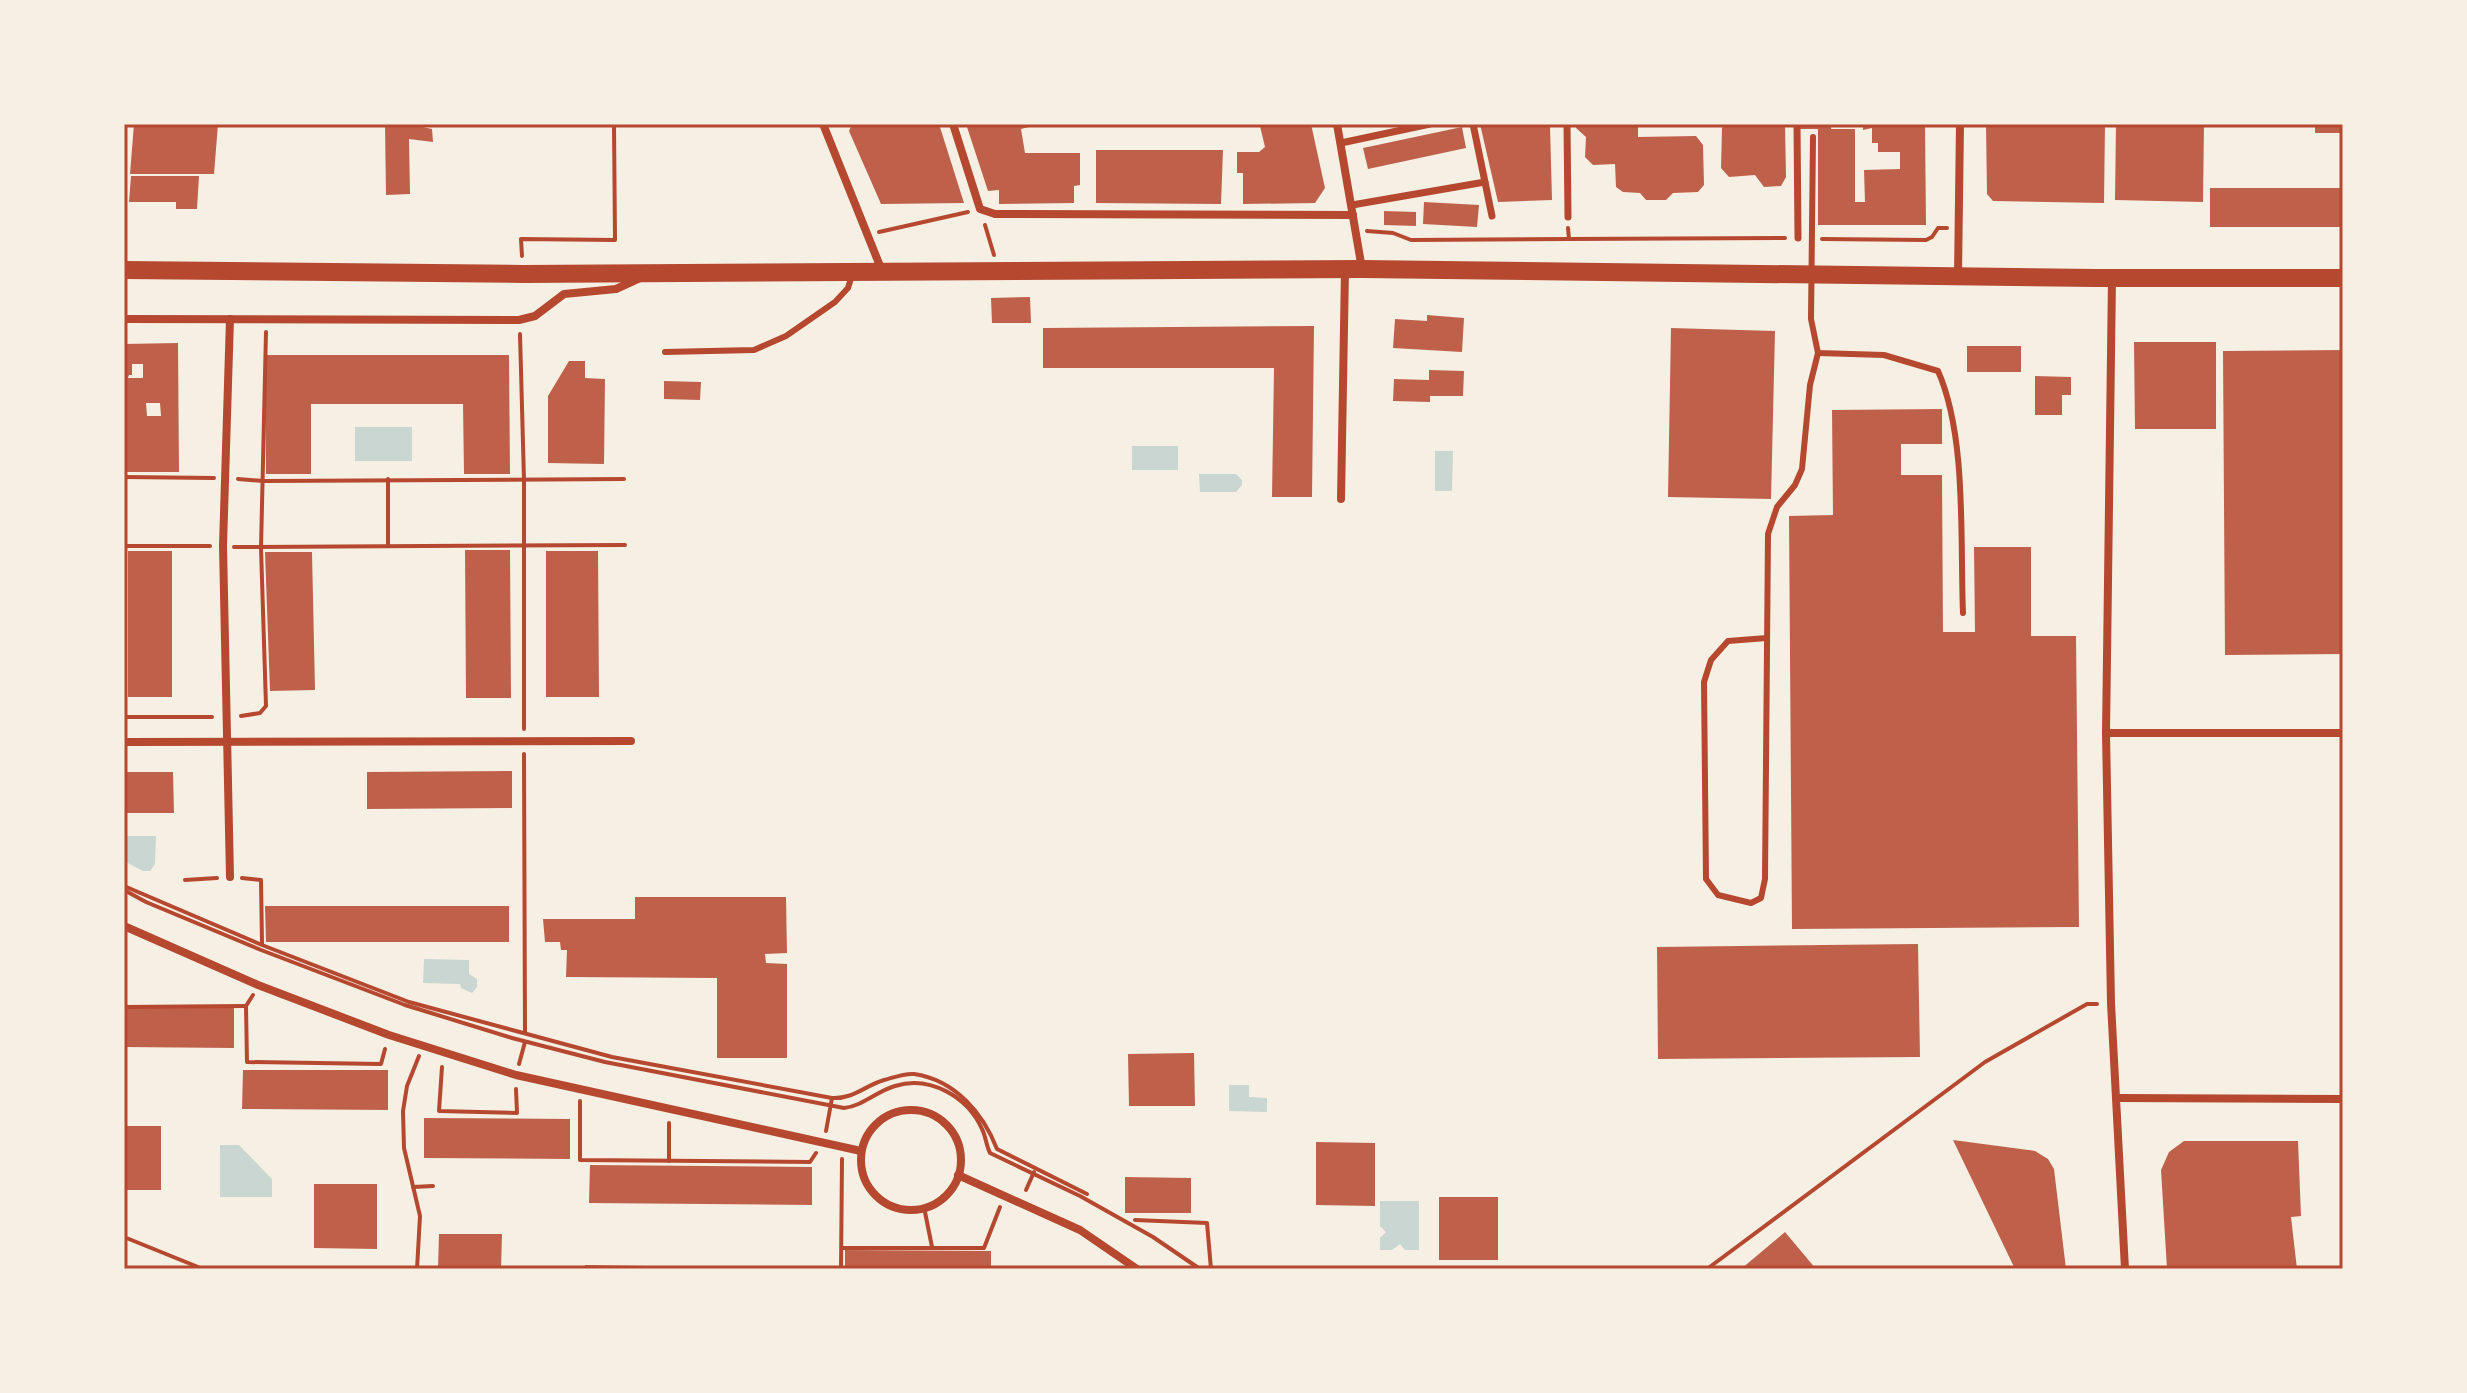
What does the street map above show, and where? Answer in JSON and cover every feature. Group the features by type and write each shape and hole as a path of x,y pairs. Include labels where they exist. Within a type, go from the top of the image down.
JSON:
{"main road":[{"path":"124,270 523,274 1354,270 2343,278"},
{"path":"124,276 163,272"}],"street":[{"path":"823,124 883,271"},
{"path":"953,124 980,209 995,214 1353,210 1485,182"},
{"path":"1337,124 1357,230 1341,499"},
{"path":"1341,143 1430,124"},
{"path":"1473,124 1492,216"},
{"path":"1567,124 1568,217"},
{"path":"1797,124 1798,238"},
{"path":"1958,276 1960,124"},
{"path":"124,319 519,320 535,316 564,294 616,289 647,274"},
{"path":"2112,278 2106,733 2111,1003 2125,1269"},
{"path":"230,319 223,546 230,877"},
{"path":"2106,733 2343,733"},
{"path":"124,742 631,741"},
{"path":"124,926 258,985 443,1053 516,1075 861,1151"},
{"path":"2118,1098 2343,1099"},
{"path":"906,1110 922,1111 944,1123 958,1143 961,1159 958,1175 942,1199 924,1207 899,1208 885,1203 865,1181 861,1151 877,1123 890,1114 906,1110"},
{"path":"958,1175 1080,1230 1132,1267"}],"lane":[{"path":"1767,638 1728,641 1711,660 1704,682 1706,879 1718,895 1751,903 1761,898 1765,879 1768,534 1777,507 1795,485 1802,469 1810,385 1818,353 1811,319 1813,137"},
{"path":"665,352 754,350 786,336 835,302 848,288 853,271"},
{"path":"1818,353 1884,355 1938,371 1949,395 1958,469 1963,613"}],"path":[{"path":"523,274 521,239 615,240 614,124"},
{"path":"869,234 980,209 1000,272"},
{"path":"1568,217 1569,239"},
{"path":"1494,227 1495,239"},
{"path":"1813,238 1926,240 1938,228 1959,229"},
{"path":"1357,230 1393,233 1411,240 1798,238"},
{"path":"241,716 260,713 266,706 261,548 267,319"},
{"path":"443,1053 439,1111 517,1113 516,1075 525,1042 525,547 519,320"},
{"path":"124,477 264,481 624,479"},
{"path":"388,479 388,545"},
{"path":"124,546 625,545"},
{"path":"124,717 218,717"},
{"path":"185,880 230,877 261,880 261,948"},
{"path":"124,888 146,902 405,1005 525,1042 605,1062 851,1107 897,1085 934,1087 950,1092 964,1103 983,1131 990,1153 1087,1194"},
{"path":"261,948 409,1002 612,1057 832,1098 847,1099 880,1081 911,1073 945,1084 966,1099 989,1128 997,1149 1153,1237 1200,1269"},
{"path":"258,985 246,1006 247,1062 381,1064 389,1035"},
{"path":"1707,1269 1985,1062 2087,1004 2111,1003"},
{"path":"124,1007 246,1006"},
{"path":"417,1269 420,1216 404,1148 403,1111 407,1086 423,1046"},
{"path":"580,1090 580,1160 810,1162 824,1143 832,1098"},
{"path":"668,1109 669,1161"},
{"path":"841,1269 842,1147"},
{"path":"1019,1203 1034,1171"},
{"path":"413,1187 433,1186"},
{"path":"842,1248 984,1248 1004,1196"},
{"path":"924,1207 932,1247"},
{"path":"1135,1220 1207,1223 1211,1269"},
{"path":"124,1237 203,1269"}],"shaded area":[{"path":"355,427 412,427 412,461 355,461"},
{"path":"1132,446 1178,446 1178,470 1132,470"},
{"path":"1435,451 1453,451 1452,491 1435,491"},
{"path":"1199,474 1236,474 1242,485 1236,492 1200,492"},
{"path":"124,836 156,836 155,864 150,871 143,871 124,861"},
{"path":"424,959 469,960 469,974 477,979 477,987 472,993 461,988 460,984 423,983"},
{"path":"1229,1085 1249,1085 1249,1097 1267,1098 1267,1112 1229,1111"},
{"path":"220,1145 239,1145 272,1179 272,1197 220,1197"},
{"path":"1380,1201 1419,1201 1419,1250 1405,1250 1400,1244 1392,1250 1380,1250 1380,1238 1386,1232 1380,1226"}],"building":[{"path":"134,124 218,124 214,174 130,174"},
{"path":"385,124 409,124 432,129 433,142 409,139 410,194 386,195"},
{"path":"852,124 939,124 964,203 881,204 849,131"},
{"path":"966,124 1040,124 1021,129 1025,153 1080,153 1080,185 1074,186 1074,203 999,204 999,190 988,191"},
{"path":"1311,124 1325,188 1315,203 1243,204 1243,173 1237,173 1237,152 1259,152 1265,147 1260,126"},
{"path":"1480,124 1550,126 1552,200 1498,202"},
{"path":"1577,124 1638,124 1638,137 1696,136 1703,145 1704,185 1698,192 1673,193 1666,200 1646,200 1640,193 1623,192 1616,187 1615,164 1593,165 1585,157 1586,137 1576,128"},
{"path":"1725,124 1785,124 1786,177 1781,186 1764,187 1755,175 1729,177 1721,168 1722,128"},
{"path":"1800,124 1831,124 1831,129 1855,129 1855,202 1865,202 1864,170 1900,169 1900,152 1878,152 1878,143 1872,143 1872,128 1863,130 1863,124 1925,124 1926,225 1818,225 1818,129 1800,129"},
{"path":"1986,124 2105,124 2104,203 1993,201 1987,194"},
{"path":"2116,124 2204,124 2203,202 2115,200"},
{"path":"2315,124 2343,124 2343,133 2315,133"},
{"path":"1462,127 1466,148 1368,169 1363,148"},
{"path":"1096,150 1223,150 1221,204 1096,203"},
{"path":"131,176 199,176 197,209 176,209 176,202 129,202"},
{"path":"2210,188 2343,188 2343,227 2210,227"},
{"path":"1424,202 1479,205 1477,227 1423,224"},
{"path":"1384,211 1416,212 1416,226 1384,225"},
{"path":"1030,297 1031,323 992,323 991,298"},
{"path":"1427,315 1464,318 1462,352 1393,348 1395,319 1427,321"},
{"path":"1314,326 1312,497 1272,497 1274,368 1043,368 1043,328"},
{"path":"1671,328 1775,331 1771,499 1668,497"},
{"path":"2134,342 2216,342 2216,429 2135,429"},
{"path":"178,343 179,472 127,472 124,344","holes":["132,364 143,364 143,378 128,378 132,375","146,403 160,403 161,416 147,416"]},
{"path":"1967,346 2021,346 2021,372 1967,372"},
{"path":"2343,350 2343,654 2225,655 2223,351"},
{"path":"265,355 509,355 510,474 464,474 463,404 311,404 311,474 266,474"},
{"path":"569,361 585,361 585,378 605,379 604,464 548,463 548,396"},
{"path":"1429,370 1464,371 1463,396 1430,396 1430,402 1393,401 1394,379 1429,380"},
{"path":"2035,376 2071,377 2071,395 2062,395 2062,415 2035,415"},
{"path":"664,381 701,382 700,400 664,399"},
{"path":"1942,409 1942,444 1901,444 1901,475 1942,475 1943,632 1975,632 1974,547 2031,547 2031,636 2076,636 2079,927 1792,929 1789,516 1833,515 1832,410"},
{"path":"465,550 510,550 511,698 466,698"},
{"path":"128,551 172,551 172,697 128,697"},
{"path":"546,551 598,551 599,697 546,697"},
{"path":"265,552 312,552 315,690 270,691"},
{"path":"512,771 512,808 367,809 367,772"},
{"path":"124,772 173,772 174,813 124,813"},
{"path":"635,897 786,897 787,953 765,954 766,963 787,964 787,1058 717,1058 717,978 566,977 567,950 561,950 560,942 545,942 543,919 635,919"},
{"path":"265,906 509,906 509,942 266,942"},
{"path":"1918,944 1920,1057 1658,1059 1657,947"},
{"path":"124,1008 234,1008 234,1048 124,1047"},
{"path":"1194,1053 1195,1106 1129,1106 1128,1054"},
{"path":"243,1070 388,1070 388,1110 242,1109"},
{"path":"424,1118 570,1119 570,1159 424,1158"},
{"path":"124,1126 161,1126 161,1190 124,1190"},
{"path":"1953,1140 2035,1151 2048,1159 2054,1169 2066,1269 2015,1269"},
{"path":"2184,1141 2298,1141 2301,1216 2291,1217 2297,1269 2167,1269 2161,1170 2169,1152"},
{"path":"1316,1142 1375,1143 1375,1206 1316,1205"},
{"path":"590,1165 812,1167 812,1205 589,1203"},
{"path":"1125,1177 1191,1178 1191,1213 1125,1213"},
{"path":"314,1184 377,1184 377,1249 314,1248"},
{"path":"1439,1197 1498,1197 1498,1260 1439,1260"},
{"path":"1785,1232 1816,1269 1741,1269"},
{"path":"439,1234 502,1234 501,1269 438,1269"},
{"path":"845,1250 991,1251 991,1269 845,1269"},
{"path":"585,1265 647,1266 647,1269 585,1269"}]}
